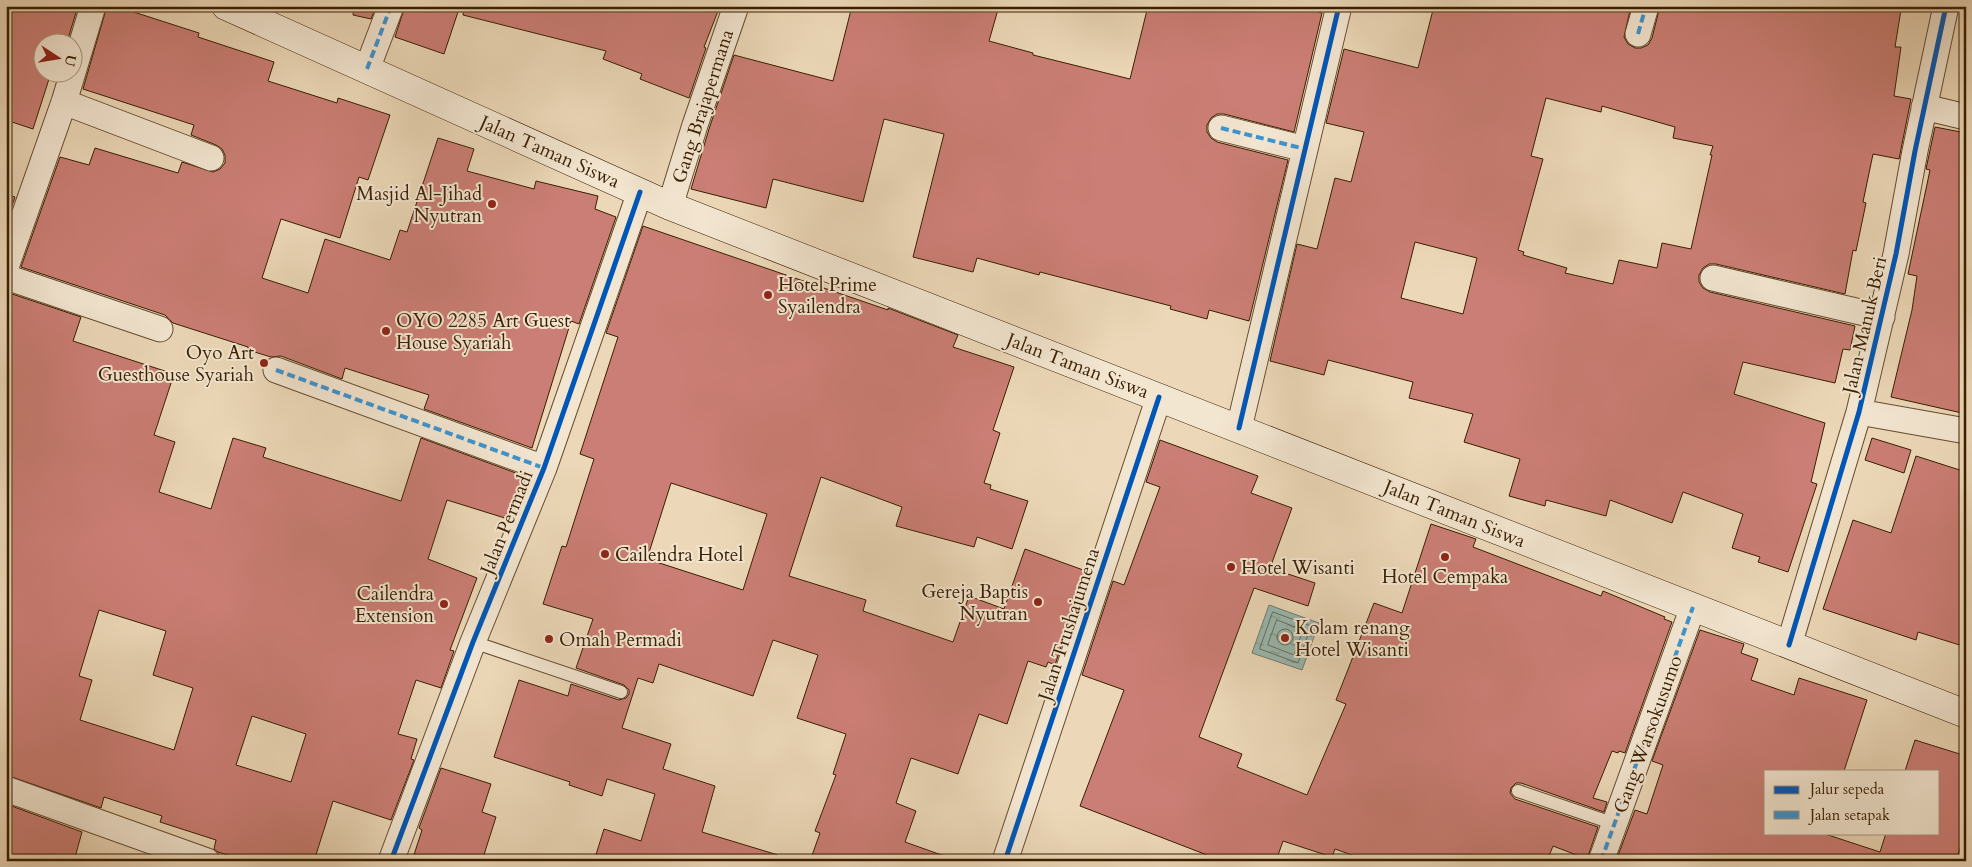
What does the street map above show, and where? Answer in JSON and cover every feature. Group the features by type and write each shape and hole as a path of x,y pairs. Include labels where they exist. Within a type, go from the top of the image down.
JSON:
{"main road":[{"name":"Jalan Taman Siswa","path":"226,6 670,206 1159,396 1966,714"}],"street":[{"path":"6,267 64,102 93,6"},
{"path":"367,69 391,6"},
{"name":"Gang Brajapermana","path":"670,206 695,125 736,6"},
{"path":"1239,428 1339,6"},
{"path":"1638,34 1646,6"},
{"name":"Jalan Manuk Beri","path":"1790,645 1859,412 1896,254 1924,107 1946,6"},
{"path":"64,102 210,158"},
{"path":"1924,107 1966,117"},
{"path":"1221,128 1305,149"},
{"name":"Jalan Permadi","path":"391,861 473,642 544,468 640,192"},
{"path":"6,277 160,329"},
{"path":"1713,278 1882,317"},
{"path":"276,370 544,468"},
{"name":"Jalan Trushajumena","path":"1005,861 1159,396"},
{"path":"1859,412 1966,431"},
{"name":"Gang Warsokusumo","path":"1601,861 1693,607"},
{"path":"6,789 207,861"}],"lane":[{"path":"473,642 621,692"},
{"path":"1518,791 1615,824"}],"water":[{"name":"Kolam renang Hotel Wisanti","path":"1269,605 1319,623 1302,670 1252,653"}],"building":[{"path":"6,6 78,6 70,32 32,32 32,82 48,82 33,129 6,120"},
{"path":"107,6 115,6 199,33 198,37 274,62 268,81 337,103 338,98 390,115 368,180 359,177 340,238 281,219 262,278 308,293 325,239 390,260 400,230 407,232 438,138 474,149 467,171 534,189 536,181 598,196 595,209 616,217 579,324 571,321 532,448 424,409 429,395 345,368 342,379 281,356 271,357 248,350 248,347 173,323 165,315 21,267 60,157 89,165 95,148 178,173 182,162 213,172 220,169 225,163 225,155 222,149 191,135 194,125 83,89"},
{"path":"354,6 376,6 371,19 353,15"},
{"path":"405,6 460,6 444,54 395,37"},
{"path":"464,6 720,6 704,47 706,48 689,98 640,79 642,74 603,59 606,51 463,15"},
{"path":"852,6 999,6 989,41 1033,53 1033,55 1130,79 1148,6 1295,6 1322,13 1294,132 1224,114 1217,114 1211,118 1207,125 1207,132 1217,142 1288,160 1249,321 1209,310 1207,319 1170,309 1171,306 1040,272 1039,275 977,258 973,272 913,257 944,134 884,119 863,202 773,179 766,208 691,189 734,55 833,81"},
{"path":"1434,6 1631,6 1624,37 1628,44 1635,48 1648,45 1652,38 1660,6 1874,6 1901,10 1895,47 1901,47 1894,96 1911,99 1899,159 1873,154 1863,202 1866,203 1856,251 1853,250 1845,294 1716,264 1709,264 1703,268 1699,275 1699,282 1703,288 1710,292 1855,326 1850,350 1843,349 1835,383 1743,362 1734,394 1825,423 1811,482 1817,484 1788,572 1758,562 1760,557 1732,548 1743,514 1683,492 1672,523 1610,500 1606,516 1546,500 1545,506 1509,496 1520,459 1464,442 1473,414 1409,398 1413,382 1328,360 1324,375 1270,361 1297,244 1317,249 1335,178 1351,182 1364,132 1326,123 1344,49 1418,68","holes":["1546,98 1601,112 1602,106 1675,127 1673,138 1713,146 1691,249 1662,243 1657,268 1619,260 1613,284 1565,273 1567,268 1523,255 1524,252 1518,250 1543,159 1531,156","1415,242 1477,258 1463,314 1401,298"]},
{"path":"1935,127 1966,133 1966,398 1962,413 1891,397 1912,310 1917,276 1908,274 1930,170 1926,169"},
{"path":"6,194 15,197 6,223"},
{"path":"643,226 888,310 888,308 958,335 953,347 1014,367 993,430 1000,433 984,483 991,485 990,489 1028,501 1012,549 977,537 974,547 896,526 902,507 821,477 789,576 866,600 863,611 953,642 969,596 1004,609 1025,549 1086,571 1055,665 1048,662 1046,667 1028,661 1007,724 979,714 958,774 911,758 896,803 916,811 905,842 950,858 949,861 810,861 820,833 815,831 836,775 833,774 846,734 797,718 818,655 773,640 753,696 659,664 653,683 638,678 622,728 671,744 663,769 715,786 702,832 778,855 777,861 594,861 604,829 641,841 655,794 607,779 602,796 569,785 570,782 494,757 519,680 568,696 571,684 619,700 626,698 629,694 629,690 624,685 576,668 593,619 543,604 562,546 566,547 594,459 580,454 618,337 606,333","holes":["671,483 767,514 743,590 647,559"]},
{"path":"6,292 81,317 73,341 174,374 154,435 175,442 159,492 211,509 233,438 266,448 263,457 401,501 421,438 524,476 508,519 447,500 428,559 477,578 450,650 454,651 441,688 416,680 398,734 417,739 411,759 414,760 391,820 333,801 314,861 247,861 218,852 214,849 216,840 160,822 162,816 104,797 101,808 6,775","holes":["99,610 166,631 153,675 193,688 174,750 80,720 92,680 79,676","252,716 306,734 291,782 236,765"]},
{"path":"1872,438 1911,450 1904,473 1865,460"},
{"path":"1160,440 1258,476 1251,493 1292,508 1270,568 1315,583 1308,606 1254,588 1199,737 1242,754 1237,767 1307,795 1346,704 1336,700 1374,603 1402,613 1431,524 1476,539 1473,547 1601,596 1603,591 1665,617 1664,619 1672,622 1625,753 1612,751 1593,798 1607,802 1604,812 1521,783 1516,783 1511,788 1510,793 1515,799 1598,827 1587,859 1553,846 1547,861 1369,861 1335,849 1332,857 1283,841 1276,861 1205,861 1207,855 1080,806 1124,690 1082,675 1113,581 1124,585 1160,487 1146,482"},
{"path":"1916,456 1966,472 1966,647 1918,632 1916,640 1823,609 1853,520 1891,533"},
{"path":"1700,630 1744,644 1741,653 1758,659 1751,680 1794,695 1799,678 1867,700 1844,770 1764,770 1764,834 1825,834 1880,852 1886,834 1940,834 1940,770 1905,770 1915,740 1966,756 1966,830 1956,861 1616,861 1635,810 1647,814 1663,765 1652,761"},
{"path":"441,768 491,784 482,812 496,817 482,861 412,861 422,830 419,828"},
{"path":"6,804 82,832 74,861 6,861"}],"marked path":[{"path":"367,69 391,6"},
{"path":"1638,34 1646,6"},
{"path":"1221,128 1305,149"},
{"path":"276,370 544,468"},
{"path":"1601,861 1693,607"}],"cycle path":[{"path":"1239,428 1339,6"},
{"path":"1789,645 1859,412 1896,254 1915,151 1946,6"},
{"path":"391,861 473,642 544,468 640,192"},
{"path":"1005,861 1159,397"}],"place":[{"name":"Masjid Al-Jihad Nyutran","path":"492,204"},
{"name":"Hotel Prime Syailendra","path":"768,295"},
{"name":"OYO 2285 Art Guest House Syariah","path":"386,331"},
{"name":"Oyo Art Guesthouse Syariah","path":"264,363"},
{"name":"Cailendra Hotel","path":"605,554"},
{"name":"Hotel Cempaka","path":"1445,557"},
{"name":"Hotel Wisanti","path":"1231,567"},
{"name":"Gereja Baptis Nyutran","path":"1038,602"},
{"name":"Cailendra Extension","path":"444,604"},
{"name":"Kolam renang Hotel Wisanti","path":"1285,638"},
{"name":"Omah Permadi","path":"549,639"}]}
